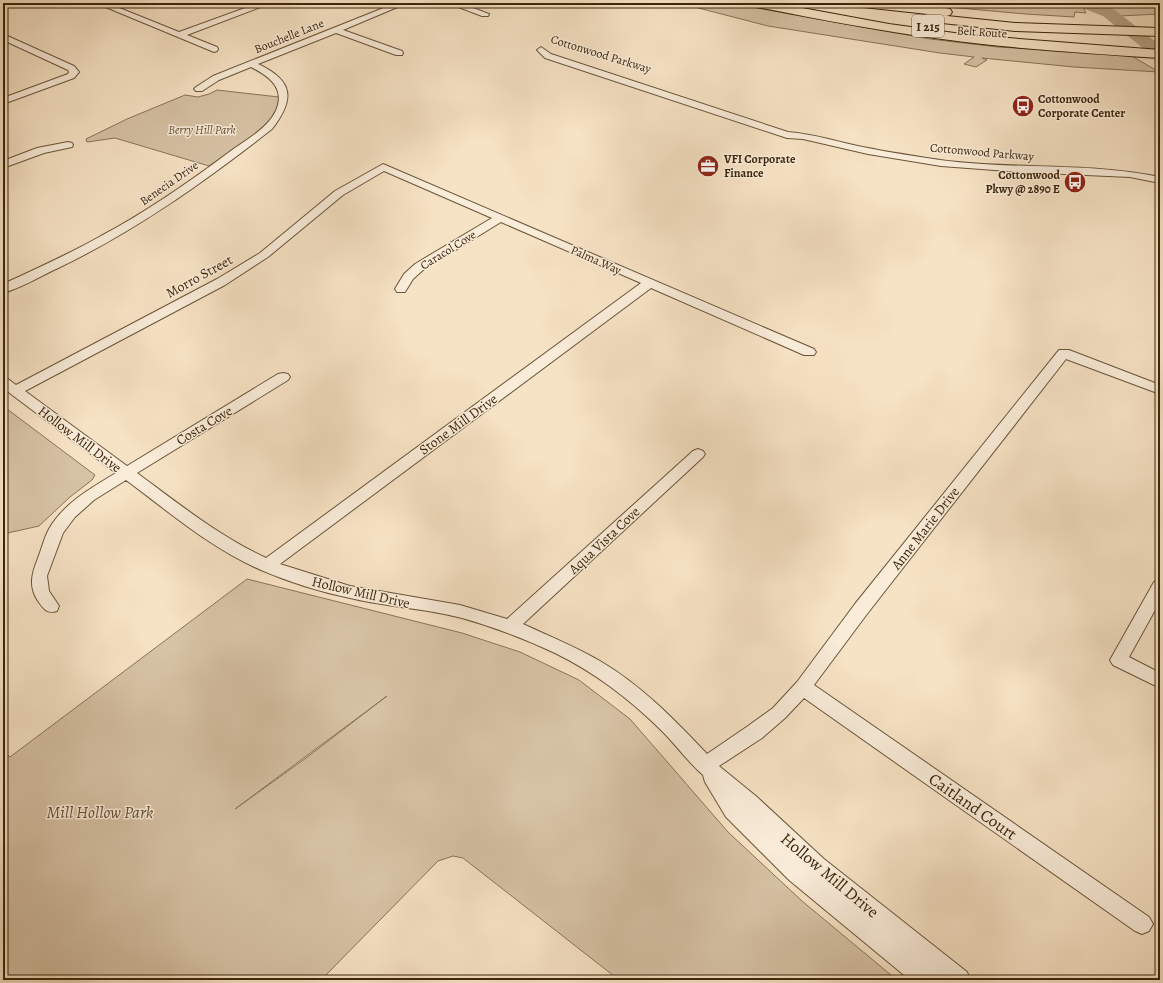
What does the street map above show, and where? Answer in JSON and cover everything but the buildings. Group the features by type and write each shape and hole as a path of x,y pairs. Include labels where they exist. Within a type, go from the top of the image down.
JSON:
{"highway":[{"path":"757,3 827,18 969,39 1160,54"},
{"name":"Belt Route","path":"782,3 839,14 964,31 1071,29 1160,40"},
{"path":"863,3 953,13 1071,29 1131,20"},
{"name":"Belt Route","path":"850,7 952,21 1071,29 1160,32"}],"street":[{"path":"100,3 214,49"},
{"path":"179,35 267,3"},
{"name":"Bouchelle Lane","path":"199,89 216,78 403,3"},
{"path":"452,3 485,14"},
{"path":"336,30 399,53"},
{"path":"3,37 71,68 74,72 71,76 3,101"},
{"name":"Cottonwood Parkway","path":"803,136 794,130 686,94 555,51 541,50 548,56 787,135 803,136 868,151 941,163 1130,174 1160,180"},
{"name":"Benecia Drive","path":"3,289 82,251 128,226 167,201 269,127 278,117 283,108 285,98 283,88 277,80 268,73 251,64"},
{"path":"3,165 41,150 68,145"},
{"name":"Palma Way","path":"383,167 809,352"},
{"name":"Morro Street","path":"9,387 221,282 264,255 339,193 383,167"},
{"name":"Caracol Cove","path":"401,289 408,277 420,267 500,218"},
{"name":"Stone Mill Drive","path":"267,566 649,283"},
{"name":"Anne Marie Drive","path":"705,765 749,736 779,713 803,687 861,609 1064,353 1160,390"},
{"name":"Costa Cove","path":"51,606 41,592 39,576 56,531 70,513 89,496 283,377"},
{"name":"Hollow Mill Drive","path":"9,387 204,530 236,551 267,566 350,592 460,611 510,626 562,648 595,667 626,689 668,725 705,765 750,803 817,866 959,980"},
{"name":"Aqua Vista Cove","path":"510,626 698,454"},
{"path":"1160,586 1119,660 1160,681"},
{"name":"Caitland Court","path":"803,687 1142,924"},
{"name":"Hollow Mill Drive","path":"705,765 733,811 796,873 927,980"}],"green space":[{"path":"679,3 729,3 930,39 998,47 1130,55 1159,72 1074,67 982,58 987,60 976,67 964,64 974,57 768,26"},
{"path":"902,3 1081,3 1086,13 1075,12 1074,17"},
{"path":"1092,3 1160,3 1160,14 1120,16 1093,6"},
{"name":"Berry Hill Park","path":"217,90 279,97 277,107 272,117 263,127 241,145 209,166 115,138 87,142 86,139 127,119 185,95 198,97"},
{"path":"3,406 95,475 92,480 70,497 39,526 3,534"},
{"name":"Mill Hollow Park","path":"247,579 462,633 520,652 579,680 630,719 728,832 802,901 897,980 619,980 463,858 453,856 438,861 321,980 3,980 3,750 10,757","holes":["387,696 306,758 235,809"]}],"waterway":[{"path":"1082,3 1109,13 1160,53"}],"place":[{"name":"Cottonwood Corporate Center","path":"1023,106"},
{"name":"VFI Corporate Finance","path":"708,166"},
{"name":"Cottonwood Pkwy @ 2890 E","path":"1075,182"}]}
